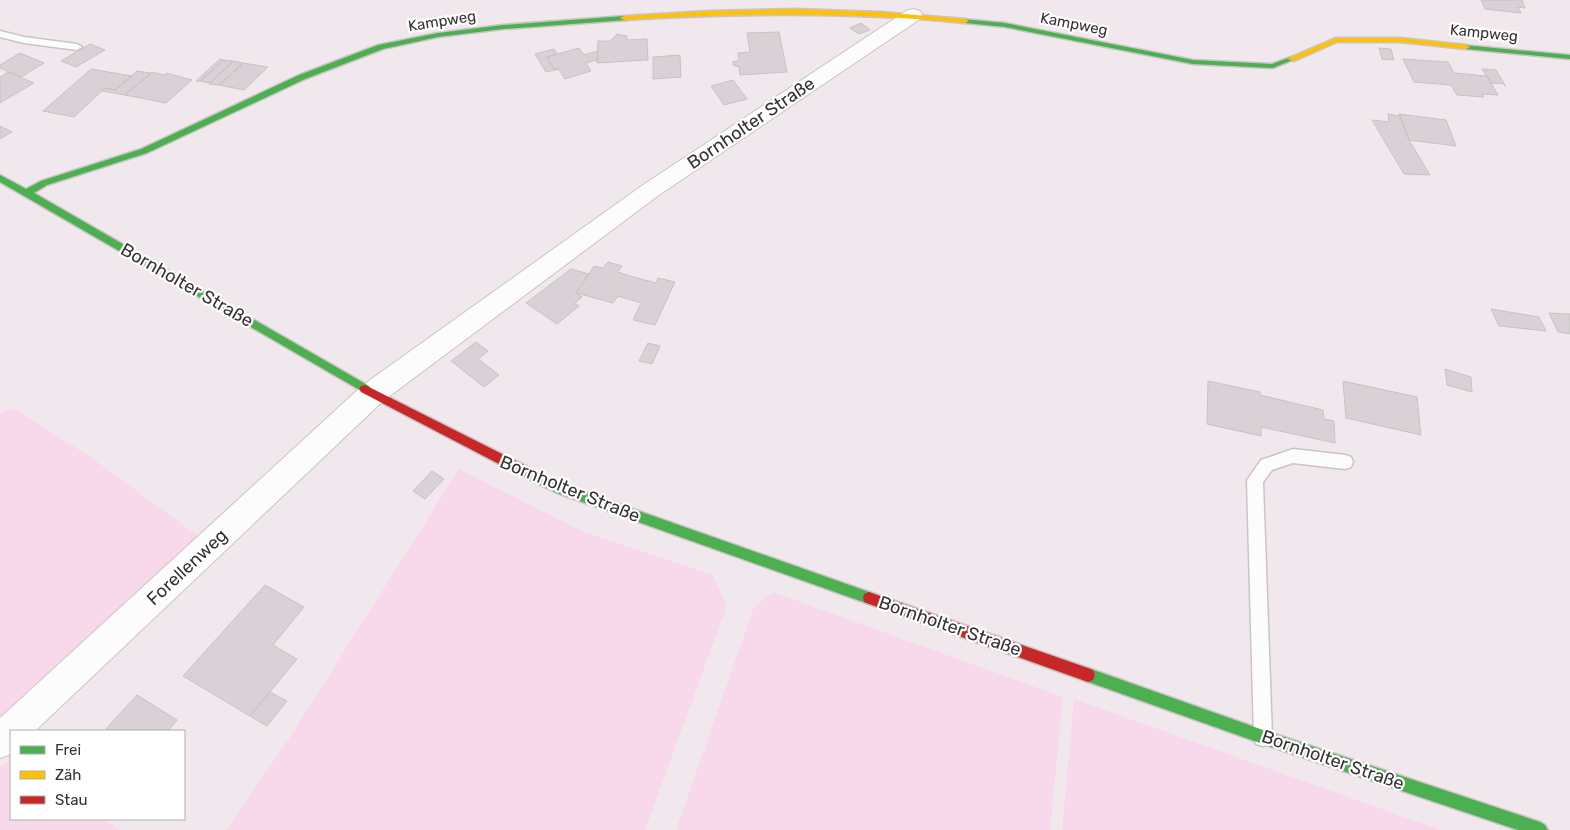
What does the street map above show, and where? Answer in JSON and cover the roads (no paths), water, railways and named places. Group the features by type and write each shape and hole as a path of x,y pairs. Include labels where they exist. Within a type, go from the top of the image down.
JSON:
{"street":[{"name":"Kampweg","path":"27,194 44,183 144,151 302,77 381,47 428,37 503,27 653,16 782,12 913,15 1005,25 1192,62 1274,66 1336,40 1400,40 1570,57"},
{"name":"Bornholter Straße","path":"373,393 651,190 913,15"},
{"name":"Bornholter Straße","path":"0,178 373,393 484,454 561,489 1263,737 1540,830"},
{"name":"Forellenweg","path":"12,730 373,393"},
{"name":"Forellenweg","path":"0,741 10,732"}],"lane":[{"path":"0,34 24,40 77,47"},
{"path":"1263,737 1255,480 1267,466 1293,456 1345,462"}]}
